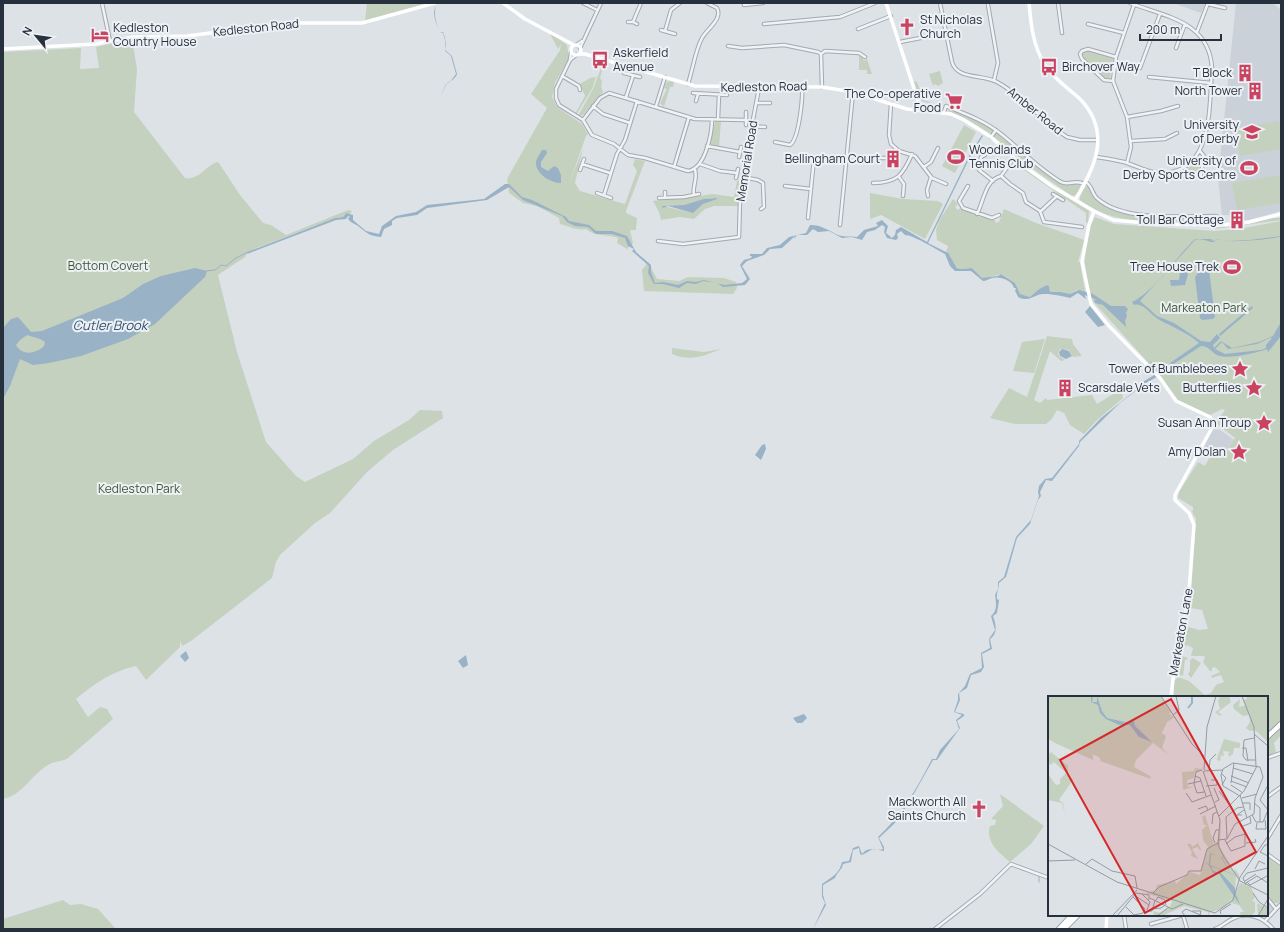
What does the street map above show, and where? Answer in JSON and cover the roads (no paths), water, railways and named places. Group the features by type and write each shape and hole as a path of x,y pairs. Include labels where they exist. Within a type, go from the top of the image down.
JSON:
{"highway":[{"path":"1268,736 1281,724"},
{"path":"1059,929 1071,916"},
{"path":"1064,929 1077,916"}],"street":[{"path":"102,3 110,41"},
{"name":"Kedleston Road","path":"3,49 81,45 142,37 187,36 288,23 362,23 435,3"},
{"path":"503,3 525,19 556,35 567,43 580,48 585,54"},
{"path":"584,3 597,10"},
{"path":"570,60 577,55 582,41 601,3"},
{"path":"633,22 641,3"},
{"path":"665,31 671,10 680,3"},
{"path":"688,84 701,39 715,22 719,12 717,8 706,3"},
{"path":"744,5 763,3"},
{"path":"764,24 840,17 875,3"},
{"path":"886,3 921,110"},
{"path":"900,42 946,33 940,3"},
{"path":"1029,3 1032,31 1041,57 1055,77 1078,98 1088,111 1094,123 1097,140 1096,157 1085,183 1075,200"},
{"path":"1058,3 1062,33"},
{"path":"1096,157 1127,163 1152,172 1175,171 1189,163 1200,151 1207,131 1212,58 1204,39 1185,24 1130,3"},
{"path":"1197,32 1208,4 1215,7 1225,8"},
{"path":"988,5 998,63 994,80"},
{"path":"1127,163 1131,141 1127,117 1112,81 1116,57 1134,5"},
{"path":"1140,68 1143,64 1160,14"},
{"path":"858,29 891,16"},
{"path":"628,22 637,24"},
{"path":"1088,24 1124,33"},
{"path":"1176,48 1185,24"},
{"path":"661,30 675,34"},
{"name":"Amber Road","path":"946,33 955,69 961,74 994,80 1008,89 1067,137 1080,140 1097,140"},
{"path":"582,41 575,45 571,51 570,60 556,89 556,101 564,109 583,120 592,135 611,142 631,156 645,158 688,171 695,170 700,164 712,119"},
{"path":"567,43 571,51 577,55"},
{"path":"738,48 740,43"},
{"path":"728,46 738,48 784,45 821,54 825,51 859,53 865,57"},
{"path":"1075,52 1081,53 1082,51 1088,49 1116,57"},
{"path":"1081,53 1082,59 1104,80 1112,81"},
{"name":"Kedleston Road","path":"577,55 585,54 699,87 822,87 853,92 907,109 944,112 964,120 991,137 1014,158 1047,183 1110,219 1137,223 1223,225 1249,222 1281,214"},
{"path":"821,54 822,87"},
{"path":"624,73 640,77"},
{"path":"562,76 577,85 580,90"},
{"path":"626,97 633,76"},
{"path":"656,106 665,77"},
{"path":"1149,77 1211,83"},
{"path":"775,142 791,144 796,137 802,86"},
{"name":"Memorial Road","path":"658,241 683,244 737,238 740,235 739,215 743,177 759,88"},
{"path":"840,225 853,92"},
{"path":"583,120 593,106 606,94 612,93 689,117 746,120"},
{"path":"693,93 727,95"},
{"path":"696,101 698,94"},
{"path":"718,119 719,95"},
{"path":"604,195 610,173 620,148 624,144 637,101"},
{"path":"757,103 770,103"},
{"path":"891,104 889,137 891,144 897,150 912,154 919,158 931,177 946,184"},
{"path":"593,106 603,114 630,123"},
{"name":"Kedleston Road","path":"944,112 946,106 973,116 996,130 1035,164 1061,182 1067,184 1079,182 1085,183"},
{"path":"1127,117 1161,111 1178,106"},
{"path":"746,112 746,125"},
{"path":"674,166 689,117"},
{"path":"752,126 765,127"},
{"path":"991,137 996,130"},
{"path":"1131,141 1165,139 1177,133"},
{"path":"792,135 796,137"},
{"path":"706,146 740,152"},
{"path":"739,157 741,147"},
{"path":"924,166 931,162 938,148"},
{"path":"876,158 890,158 897,150"},
{"path":"1175,171 1180,176 1201,175 1204,156 1200,151"},
{"path":"873,182 878,183 891,181 899,177 912,154"},
{"path":"985,155 981,158 978,168 993,181"},
{"path":"580,170 584,158"},
{"path":"808,218 815,158 846,160"},
{"path":"977,214 987,188 993,181 1001,176 1014,158"},
{"path":"582,164 610,173"},
{"path":"700,164 720,171 737,173"},
{"path":"736,178 738,169"},
{"path":"694,196 693,191 697,177 695,170"},
{"path":"1001,176 1024,193 1026,203 1040,212 1042,220 1046,223 1082,227"},
{"path":"743,177 758,180 763,183 764,208"},
{"path":"899,177 904,184 903,196"},
{"path":"928,196 927,190 931,177"},
{"path":"1085,183 1092,187 1098,199 1120,210 1158,216 1216,216 1223,219 1223,225"},
{"path":"785,186 790,189 811,189"},
{"path":"968,186 959,202 966,211 992,218 999,215"},
{"path":"665,192 665,197"},
{"path":"597,194 611,198"},
{"path":"659,198 694,196 699,194"},
{"path":"1054,194 1063,200"},
{"path":"1040,212 1057,196"},
{"name":"Markeaton Lane","path":"1094,211 1089,225 1082,262 1088,298 1109,326 1160,378 1176,401 1210,417 1214,424 1175,495 1175,500 1190,514 1194,525 1188,604 1177,650 1171,696"},
{"path":"1268,758 1281,753"},
{"path":"1268,796 1281,788"},
{"path":"1268,837 1281,816"},
{"path":"1268,855 1281,864"},
{"path":"935,929 980,894 1011,864 1048,878"},
{"path":"1268,899 1276,909"},
{"path":"1265,921 1281,904"},
{"path":"1106,929 1107,916"},
{"path":"1124,916 1126,929"},
{"path":"1151,924 1179,916"},
{"path":"1183,916 1187,929"},
{"path":"1215,929 1232,919 1241,916 1252,916 1265,921 1273,929"}],"water":[{"path":"435,9 435,16 440,33 434,16"},
{"path":"443,32 445,37 445,50 443,33 440,33"},
{"path":"445,50 452,56 457,74 451,81 456,74 451,56"},
{"path":"982,135 983,136 972,153 928,243 948,253 957,268 972,268 982,278 998,276 1001,274 1015,283 1020,294 1030,297 1039,289 1047,285 1049,286 1050,292 1070,294 1079,290 1093,294 1111,306 1125,306 1128,309 1125,321 1126,327 1103,305 1095,303 1094,300 1097,300 1085,295 1086,299 1078,293 1070,298 1059,295 1041,294 1032,298 1023,299 1018,296 1015,291 1016,288 1014,288 1011,283 1005,279 992,278 983,281 971,271 955,271 950,266 945,254 919,240 905,235 901,231 897,234 898,238 896,240 887,238 884,232 885,227 882,225 875,230 867,232 862,240 852,237 842,238 829,231 818,232 813,229 807,235 798,235 806,233 810,225 814,225 821,227 840,236 857,237 864,230 878,226 876,223 882,220 888,226 886,233 892,238 895,235 896,230 901,227 927,242 971,152"},
{"path":"542,150 546,150 547,153 541,162 541,167 548,171 554,166 558,168 561,175 561,183 553,182 546,178 537,169 536,161"},
{"path":"505,184 509,184 522,197 532,200 566,217 569,221 589,225 596,231 612,231 627,236 636,252 651,265 651,272 655,283 663,282 678,285 687,281 696,282 704,280 715,283 703,281 696,284 687,283 679,288 663,284 654,284 648,273 649,266 632,251 634,249 628,246 625,238 612,234 596,234 588,227 575,226 567,222 562,216 523,200 509,187 487,200 427,208 417,215 397,218 392,221 392,225 384,229 381,237 371,235 366,232 350,221 348,218 350,217 348,216 346,219 336,220 247,254 249,251 335,218 343,217 346,213 353,215 353,220 366,231 379,234 382,226 396,216 416,212 427,205 484,199"},
{"path":"717,198 703,204 693,213 668,206 663,208 662,206 684,205 704,199"},
{"path":"797,235 782,248 770,249 764,255 747,261 742,266 750,279 745,285 723,287 718,283 724,285 742,283 747,279 740,265 744,260 751,258 752,256 750,256 750,254 762,254 767,248 780,245 789,237"},
{"path":"1281,236 1257,240 1230,241 1249,240"},
{"path":"1195,239 1197,239 1140,301 1157,316 1174,323 1201,341 1210,342 1217,334 1220,338 1213,345 1214,348 1221,341 1232,348 1259,342 1273,336 1281,322 1281,336 1268,352 1267,349 1227,357 1217,355 1210,349 1201,346 1172,365 1170,363 1199,343 1158,319 1141,305 1134,305 1132,302 1157,282","holes":["1272,338 1266,345 1266,348 1261,350 1225,354 1215,349 1222,342 1228,349 1257,344"]},
{"path":"1201,239 1211,239 1213,241 1216,240 1212,242"},
{"name":"Cutler Brook","path":"195,268 207,271 205,277 155,324 128,339 81,356 49,363 33,365 20,359 10,386 3,399 3,328 11,319 18,317 31,332 42,331 123,298 143,284 161,276","holes":["27,335 45,342 44,346 37,351 29,353 25,352 19,349 16,345"]},
{"path":"1202,268 1209,270 1215,317 1213,319 1202,320 1200,318 1195,277"},
{"path":"1184,270 1188,274 1185,285 1171,286 1170,280 1179,280 1180,273"},
{"path":"1090,306 1105,325 1098,327 1085,312"},
{"path":"1252,306 1253,308 1220,336 1219,334"},
{"path":"1062,349 1069,351 1072,356 1066,359 1060,356 1059,352"},
{"path":"1149,361 1160,367 1164,373 1146,383 1120,403 1080,442 1079,446 1052,481 1046,480 1040,492 1041,496 1038,500 1030,524 1017,538 1006,577 999,583 997,613 993,616 995,630 991,616 996,609 995,595 998,589 998,582 1004,577 1016,537 1031,520 1039,496 1039,486 1045,479 1052,478 1079,444 1079,441 1101,418 1137,389 1141,383 1159,372"},
{"path":"765,444 766,449 761,460 755,455 762,445"},
{"path":"995,630 993,637 990,639 992,649 982,654 984,667 981,672 971,675 967,688 959,693 960,700 955,712 964,714 964,716 957,721 960,728 937,760 933,760 907,806 894,824 879,838 884,847 884,851 877,850 883,849 878,837 887,829 902,810 932,759 936,759 940,750 959,729 956,720 962,715 954,712 958,700 958,694 965,686 970,674 982,668 981,653 990,648 989,639"},
{"path":"186,651 189,658 185,662 180,656"},
{"path":"466,655 468,665 463,668 458,661"},
{"path":"804,714 807,718 802,723 797,723 793,718"},
{"path":"859,846 862,854 867,850 872,849 862,855 860,854 859,848 853,850 851,862 843,864 835,878 823,885 823,895 826,905 813,929 825,903 822,897 822,884 837,872 842,862 849,861 853,848"}],"waterway":[{"path":"206,271 215,270 221,265 226,266 236,258 248,252"},
{"path":"1165,368 1171,364"},
{"path":"1039,876 1039,882"}],"place":[{"name":"St Nicholas Church","path":"907,27"},
{"name":"Kedleston Country House","path":"100,35"},
{"name":"Askerfield Avenue","path":"600,60"},
{"name":"Birchover Way","path":"1049,67"},
{"name":"T Block","path":"1245,73"},
{"name":"North Tower","path":"1255,91"},
{"name":"The Co-operative Food","path":"954,101"},
{"name":"University of Derby","path":"1252,132"},
{"name":"Woodlands Tennis Club","path":"956,157"},
{"name":"Bellingham Court","path":"893,159"},
{"name":"University of Derby Sports Centre","path":"1249,168"},
{"name":"Toll Bar Cottage","path":"1237,220"},
{"name":"Tree House Trek","path":"1232,267"},
{"name":"Tower of Bumblebees","path":"1240,369"},
{"name":"Scarsdale Vets","path":"1065,388"},
{"name":"Butterflies","path":"1254,388"},
{"name":"Susan Ann Troup","path":"1264,423"},
{"name":"Amy Dolan","path":"1239,452"},
{"name":"Mackworth All Saints Church","path":"979,809"}],"park label":[{"name":"Bottom Covert","path":"108,266"},
{"name":"Markeaton Park","path":"1204,308"},
{"name":"Kedleston Park","path":"139,489"}]}
